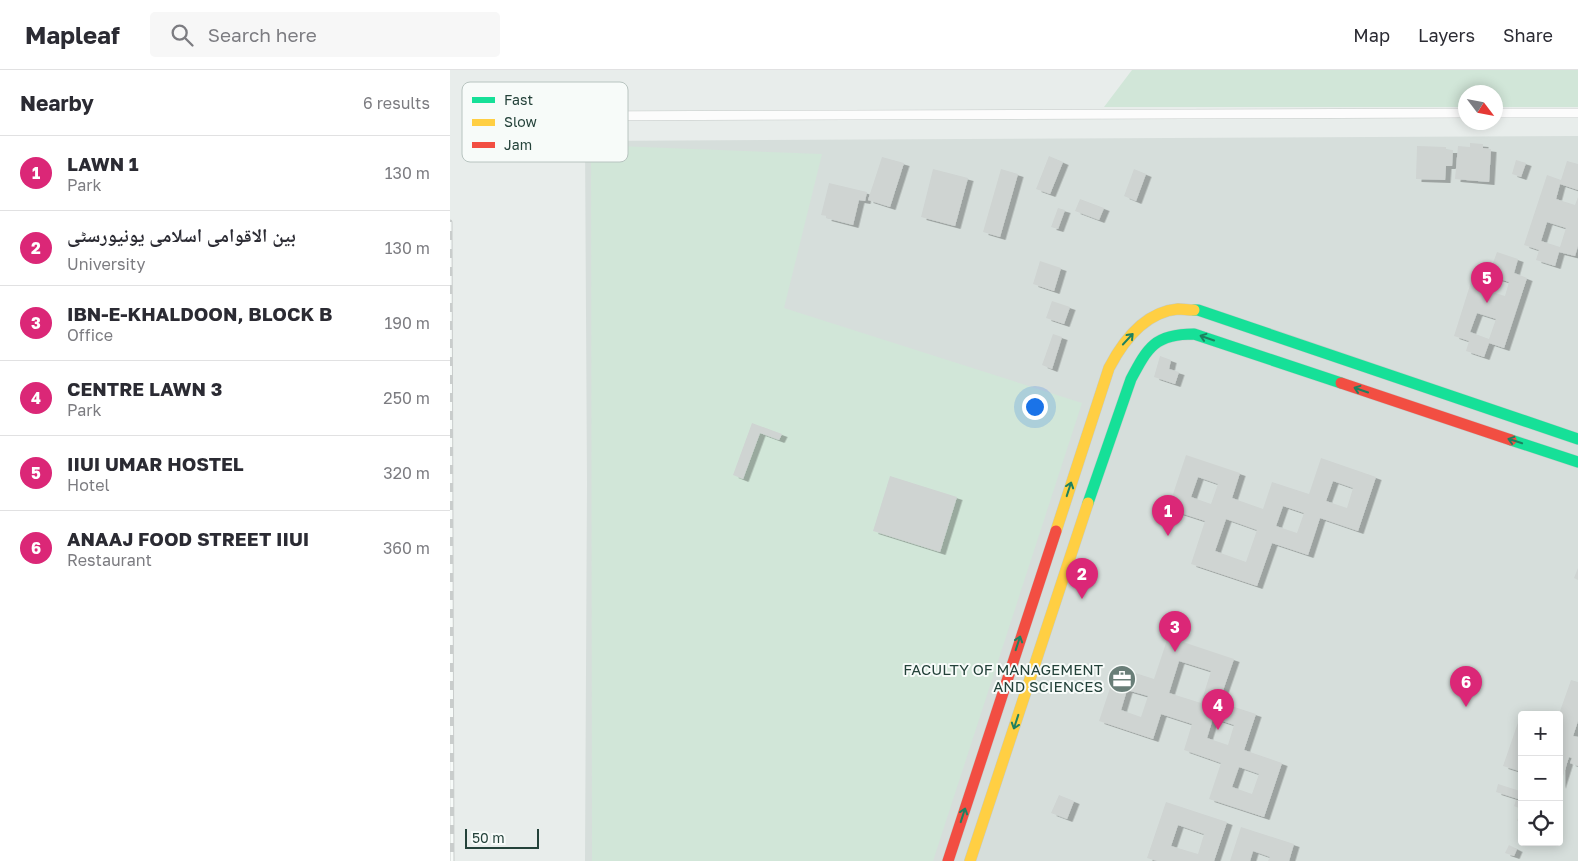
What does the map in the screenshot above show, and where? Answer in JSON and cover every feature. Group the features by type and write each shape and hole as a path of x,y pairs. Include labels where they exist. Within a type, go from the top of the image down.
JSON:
{"street":[{"path":"628,116 1458,113"},
{"path":"1503,113 1578,113"},
{"path":"948,861 1109,368 1122,345 1142,324 1164,312 1179,309 1198,310 1578,439"},
{"path":"970,861 1103,456 1132,379 1141,360 1154,343 1171,336 1194,334 1578,462"},
{"path":"1545,451 1552,431"},
{"path":"1082,449 1103,456"},
{"path":"987,742 1008,748"}],"shaded area":[{"path":"1578,136 1578,861 585,861 587,483 585,162 628,162 628,141"}],"green space":[{"path":"1132,70 1578,70 1578,107 1503,107 1503,85 1458,85 1458,107 1104,107"},
{"path":"628,146 822,154 784,308 1082,403 933,861 592,861 591,162 628,162"}],"building":[{"path":"1470,143 1483,144 1483,148 1491,149 1489,182 1455,179 1458,146 1470,147"},
{"path":"1417,146 1446,147 1446,150 1453,150 1452,166 1446,166 1445,180 1416,179"},
{"path":"1049,156 1063,162 1050,194 1036,189"},
{"path":"882,157 904,163 890,207 868,200"},
{"path":"1516,160 1526,163 1521,177 1512,174"},
{"path":"1567,161 1578,164 1578,190 1560,184 1556,199 1575,205 1578,197 1578,246 1575,256 1559,252 1555,266 1536,260 1539,250 1524,245 1547,175 1561,180","holes":["1547,222 1566,228 1560,247 1541,241"]},
{"path":"933,169 968,178 955,226 921,217"},
{"path":"1001,169 1018,174 1000,237 983,232"},
{"path":"1134,169 1146,174 1136,201 1124,196"},
{"path":"829,183 867,192 865,201 859,200 853,225 821,215"},
{"path":"1080,199 1104,208 1099,220 1075,211"},
{"path":"1058,208 1065,210 1058,229 1051,227"},
{"path":"1497,252 1518,259 1514,273 1527,278 1504,348 1489,343 1484,357 1466,351 1469,341 1454,336 1476,266 1490,271","holes":["1490,276 1509,282 1505,296 1485,290","1477,313 1496,319 1489,339 1470,332"]},
{"path":"1040,261 1061,268 1054,291 1033,284"},
{"path":"1052,301 1070,307 1064,324 1046,318"},
{"path":"1053,334 1062,337 1052,369 1042,365"},
{"path":"1160,356 1171,360 1169,369 1179,372 1175,384 1154,377"},
{"path":"752,423 782,434 779,440 760,433 743,479 733,475"},
{"path":"1186,455 1240,473 1232,498 1263,509 1272,482 1309,494 1321,458 1376,477 1358,531 1320,518 1308,555 1272,543 1257,586 1191,564 1205,521 1168,509","holes":["1198,477 1218,484 1211,504 1191,497","1333,481 1353,488 1347,508 1326,501","1283,506 1304,513 1297,533 1276,526","1226,519 1257,530 1246,562 1215,551"]},
{"path":"890,476 957,497 940,552 873,531"},
{"path":"1578,568 1578,580 1574,578"},
{"path":"1168,637 1234,659 1219,702 1256,714 1244,750 1282,763 1264,817 1209,799 1221,763 1184,750 1192,724 1161,714 1153,739 1099,721 1117,667 1154,679","holes":["1179,661 1211,671 1201,703 1169,693","1127,690 1148,696 1141,717 1121,710","1213,718 1234,725 1228,745 1207,738","1239,767 1259,774 1252,794 1232,787"]},
{"path":"1571,680 1578,682 1578,721 1573,736 1578,737 1578,766 1570,763 1572,758 1569,757 1563,776 1563,711 1560,711"},
{"path":"1518,723 1518,771 1503,766"},
{"path":"1498,784 1518,790 1518,799 1496,792"},
{"path":"1059,795 1074,801 1067,819 1051,813"},
{"path":"1516,800 1518,801 1518,808 1514,806"},
{"path":"1166,802 1227,822 1214,861 1157,861 1147,858","holes":["1178,825 1204,834 1198,854 1171,846"]},
{"path":"1241,827 1294,844 1289,861 1268,861 1270,857 1253,851 1250,861 1230,861"},
{"path":"1509,845 1517,849 1514,856 1505,853"}],"railway":[{"path":"450,222 452,861"}],"traffic: fast":[{"path":"1194,310 1578,439"},
{"path":"1088,503 1131,379 1148,351 1161,340 1194,334 1341,383"},
{"path":"1511,440 1578,462"}],"traffic: slow":[{"path":"1056,531 1109,368 1121,348 1136,330 1155,316 1166,311 1178,309 1194,310"},
{"path":"970,861 1088,503"}],"traffic: jam":[{"path":"1341,383 1511,440"},
{"path":"948,861 1056,531"}],"place":[{"name":"IIUI UMAR HOSTEL","path":"1487,303"},
{"name":"LAWN 1","path":"1168,536"},
{"name":"بین الاقوامی اسلامی یونیورسٹی","path":"1082,599"},
{"name":"IBN-E-KHALDOON, BLOCK B","path":"1175,652"},
{"name":"FACULTY OF MANAGEMENT AND SCIENCES","path":"1122,679"},
{"name":"ANAAJ FOOD STREET IIUI","path":"1466,707"},
{"name":"CENTRE LAWN 3","path":"1218,730"}]}
